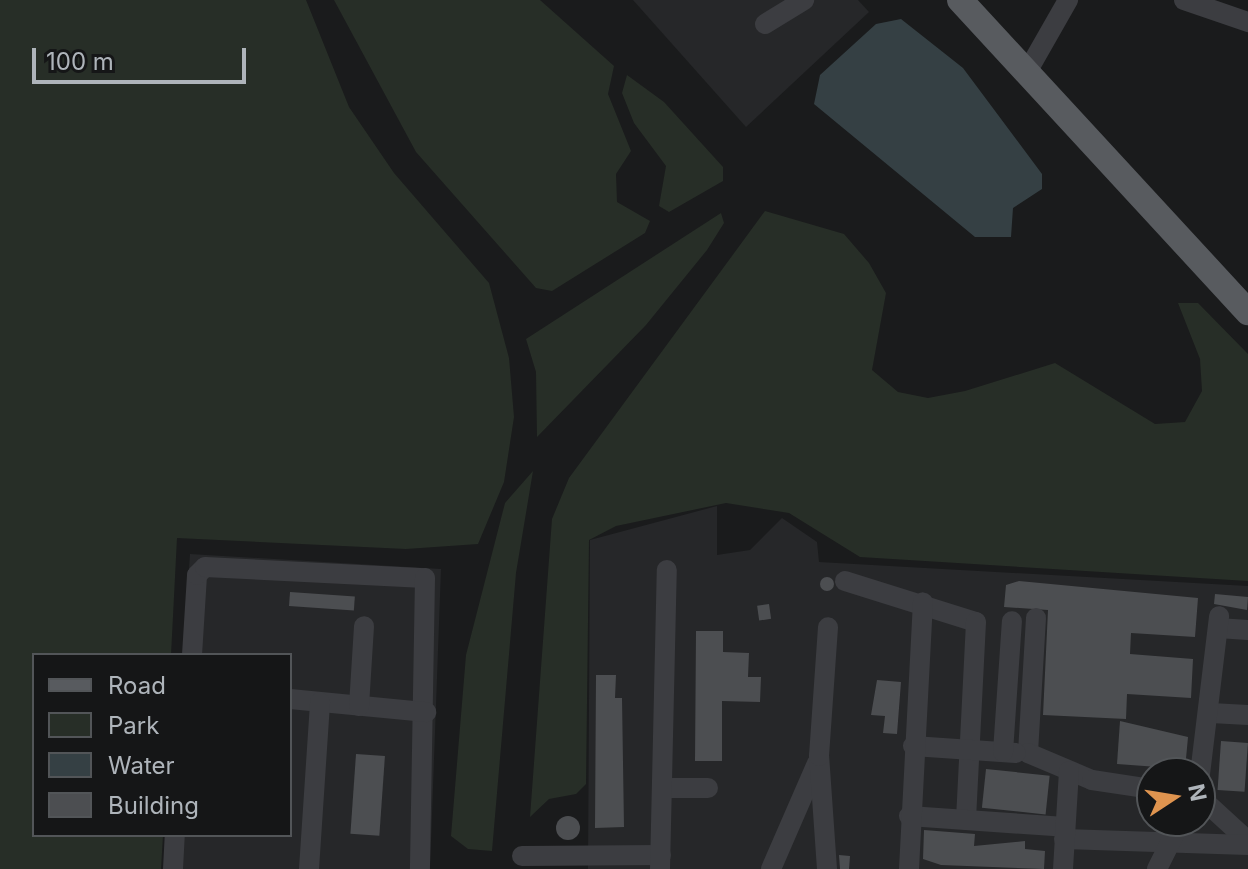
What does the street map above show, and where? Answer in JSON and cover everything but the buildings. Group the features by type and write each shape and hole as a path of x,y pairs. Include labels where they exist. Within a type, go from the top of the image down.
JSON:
{"main road":[{"path":"960,0 1248,312"}],"street":[{"path":"765,24 804,0"},
{"path":"1027,72 1068,0"},
{"path":"1184,0 1248,22"},
{"path":"192,653 197,575 205,567 420,577 430,587 420,869"},
{"path":"522,856 660,862 665,788 667,570"},
{"path":"845,581 923,602 976,622 966,820"},
{"path":"909,869 909,816 923,602"},
{"path":"1028,753 1036,618"},
{"path":"1003,752 1012,621"},
{"path":"1203,757 1211,713 1218,622 1248,630"},
{"path":"359,706 364,626"},
{"path":"827,869 819,756 828,627"},
{"path":"292,699 426,712"},
{"path":"309,869 320,702"},
{"path":"1211,713 1248,715"},
{"path":"913,746 1028,753 1069,771 1136,786"},
{"path":"771,869 819,756"},
{"path":"1063,869 1069,771"},
{"path":"665,788 708,788"},
{"path":"1216,812 1248,843"},
{"path":"909,816 966,820 1168,846 1248,843"},
{"path":"173,869 175,837"},
{"path":"1157,869 1173,837"}],"shaded area":[{"path":"633,0 858,0 869,12 746,127"},
{"path":"717,506 717,555 750,550 782,518 817,542 819,562 1248,586 1248,869 588,869 590,540"},
{"path":"190,554 441,569 430,869 165,869 167,837 292,837 292,653 183,653"}],"green space":[{"path":"0,0 306,0 349,107 394,173 489,283 509,358 514,417 504,482 478,544 406,549 177,538 171,653 32,653 32,837 163,837 161,869 0,869"},
{"path":"334,0 540,0 614,66 608,94 631,151 616,174 617,202 650,221 645,233 552,291 536,288 416,152"},
{"path":"627,75 664,102 723,167 723,181 669,212 659,206 666,166 634,123 622,93"},
{"path":"765,211 844,234 869,263 886,293 872,370 898,392 928,398 965,391 1055,363 1155,424 1185,422 1202,391 1200,359 1178,303 1198,303 1248,354 1248,581 860,557 789,513 726,503 616,526 589,540 586,784 576,794 549,799 530,817 552,519 569,478"},
{"path":"721,213 724,223 707,250 646,325 537,437 536,372 526,339"},
{"path":"533,471 516,573 492,851 468,849 451,836 466,655 505,503"}],"water":[{"path":"901,19 963,68 1042,174 1042,189 1013,208 1011,237 975,237 814,104 820,75 876,24"}]}
